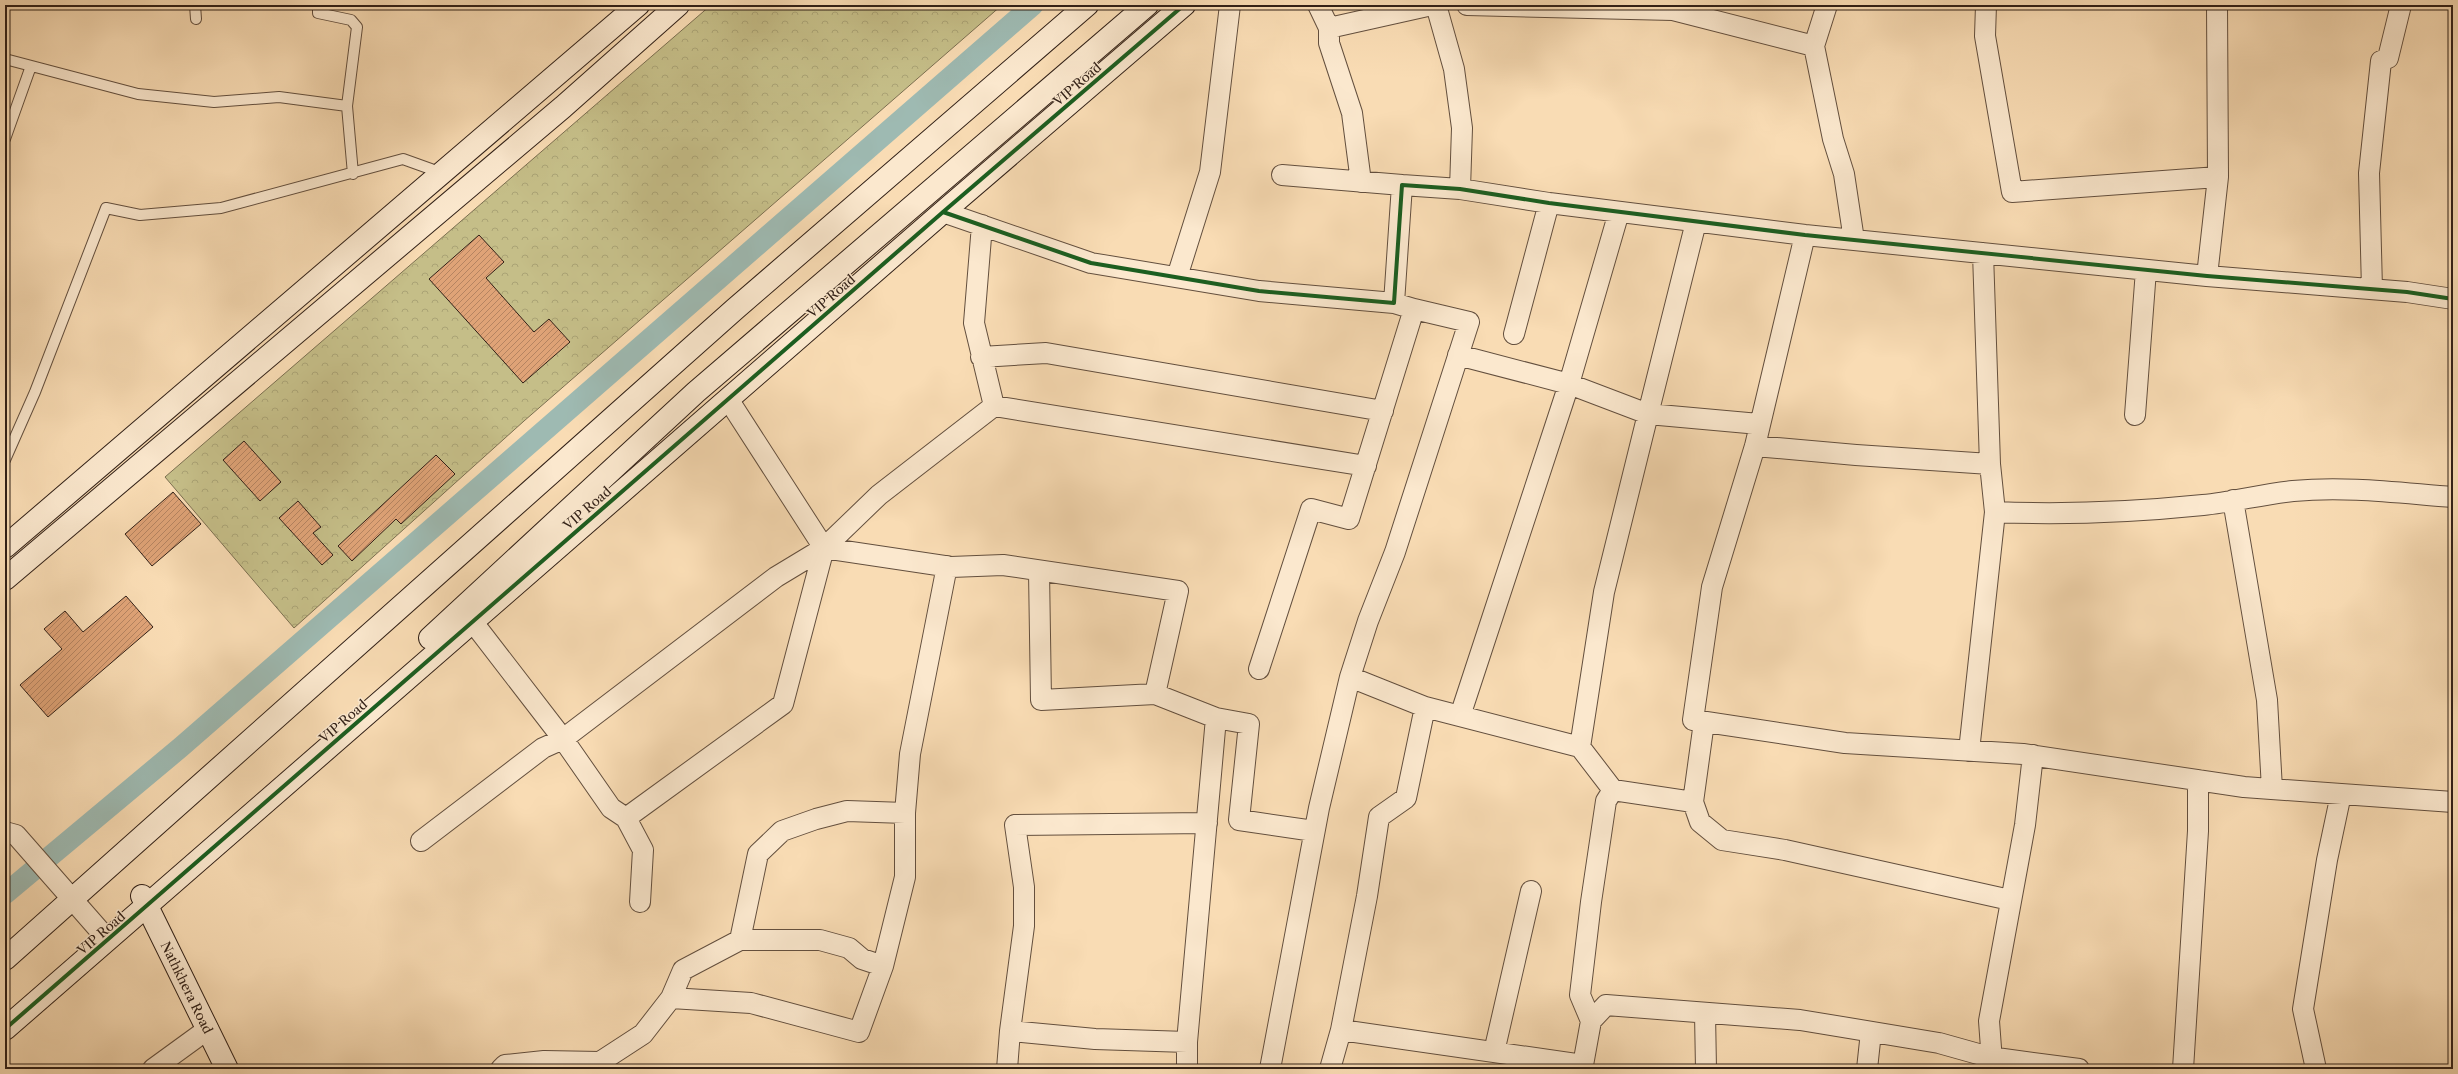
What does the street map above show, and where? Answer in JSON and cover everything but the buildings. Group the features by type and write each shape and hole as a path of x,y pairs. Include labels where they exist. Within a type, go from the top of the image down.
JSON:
{"street":[{"path":"5,547 638,5"},
{"path":"5,959 72,901 735,309 1087,5"},
{"name":"VIP Road","path":"5,1029 696,392 1147,5"},
{"name":"VIP Road","path":"5,1016 101,932 145,901 472,621 1184,5"},
{"path":"1177,277 1210,172 1230,5"},
{"path":"1318,5 1329,28 1329,43 1352,113 1361,182"},
{"path":"1329,28 1432,5"},
{"path":"1436,5 1454,69 1462,128 1460,190"},
{"path":"1467,5 1673,10 1814,46"},
{"path":"1827,5 1814,46 1833,139 1844,174 1854,240"},
{"path":"1986,5 1985,36 2012,192 2218,177"},
{"path":"2207,276 2218,177 2217,5"},
{"path":"2372,289 2368,173 2381,61 2388,58 2401,5"},
{"path":"5,579 563,107 669,8"},
{"path":"1282,176 1460,190 1549,203 1805,235 2207,276 2372,289 2453,299"},
{"path":"1394,303 1402,185"},
{"path":"1514,334 1549,203"},
{"path":"943,212 1091,263 1259,291 1394,303 1468,322 1395,552 1368,621 1350,677 1314,831 1270,1069"},
{"path":"1460,716 1568,384 1619,212"},
{"path":"1580,747 1604,592 1696,222"},
{"path":"982,225 974,323 994,406"},
{"path":"1805,235 1755,446 1712,587 1693,720 1845,743 2033,755 2198,780 2341,794 2453,802"},
{"path":"1969,751 1995,512 1990,464 1983,253"},
{"path":"2135,415 2146,270"},
{"path":"1259,669 1311,510 1349,519 1414,309"},
{"path":"981,356 1046,353 1383,411"},
{"path":"1458,354 1568,384 1648,414 1759,424"},
{"path":"626,818 783,704 824,548 728,399"},
{"path":"421,841 543,748 563,739 776,577 824,548 879,495 994,406 1366,466"},
{"path":"1755,446 1856,455 1990,464"},
{"path":"1995,512 2048,514 2203,505 2293,491 2363,488 2453,497"},
{"path":"2233,500 2267,700 2272,788"},
{"path":"824,548 947,566 1003,565 1178,591 1155,694"},
{"path":"671,998 752,1003 859,1032 883,966 905,877 905,813 910,754 947,566"},
{"path":"1039,571 1041,700 1155,694 1216,718 1249,724 1239,820 1314,831"},
{"path":"472,621 563,739 611,808 626,818 642,850 640,902"},
{"path":"1350,677 1425,707 1580,747 1613,790 1693,802"},
{"path":"1330,1069 1341,1030 1367,896 1378,818 1406,798 1425,707"},
{"path":"1187,1069 1186,1042 1216,718"},
{"path":"1704,722 1693,802 1700,822 1722,840 1785,850 2010,900"},
{"path":"1988,1063 1989,1021 2010,900 2025,825 2033,755"},
{"path":"2183,1069 2198,830 2198,780"},
{"path":"1591,1021 1580,995 1591,902 1606,800 1613,790"},
{"path":"2316,1069 2303,1009 2327,860 2341,794"},
{"path":"740,940 758,854 782,831 816,818 847,811 905,813"},
{"path":"1007,1069 1010,1030 1024,926 1024,887 1015,825 1207,823"},
{"path":"11,834 101,932"},
{"path":"1494,1052 1531,891"},
{"name":"Nathkhera Road","path":"145,901 228,1069"},
{"path":"500,1069 505,1065 544,1061 603,1066 642,1034 671,998 683,970 740,940 820,940 849,948 862,959 883,966"},
{"path":"1341,1030 1494,1052 1582,1067 1591,1021 1606,1005 1800,1020 1939,1043 1988,1063 2079,1069"},
{"path":"1705,1013 1706,1069"},
{"path":"153,1069 208,1029"},
{"path":"1010,1030 1095,1039 1186,1042"},
{"path":"1867,1069 1871,1032"}],"lane":[{"path":"195,5 196,19"},
{"path":"318,5 318,13 351,20 357,27 347,106 353,174"},
{"path":"5,59 138,94 214,102 279,97 347,106"},
{"path":"5,139 31,66"},
{"path":"5,460 34,392 106,208 140,215 221,208 353,174 403,159 442,173"}],"green space":[{"path":"711,5 1002,5 524,421 294,628 165,477"}],"waterway":[{"path":"5,894 181,747 1033,5"}],"cycle path":[{"path":"5,1029 943,212 1184,5"},
{"path":"943,212 1091,263 1259,291 1394,303 1402,185 1460,189 1549,203 1805,235 2207,276 2407,292 2453,299"}]}
